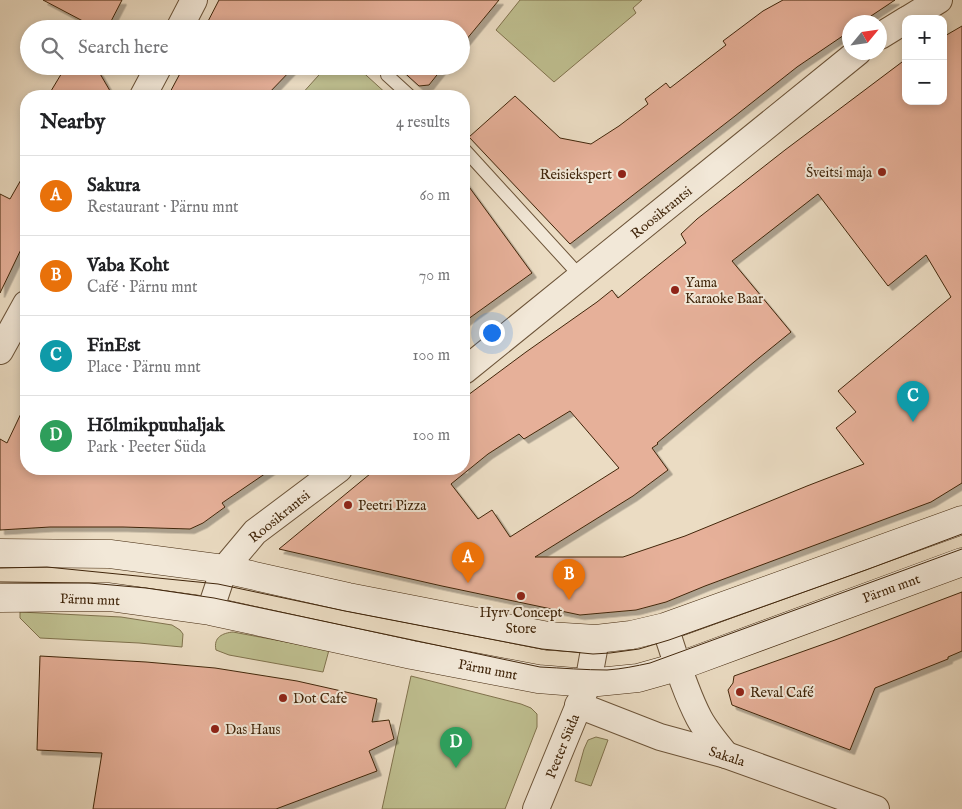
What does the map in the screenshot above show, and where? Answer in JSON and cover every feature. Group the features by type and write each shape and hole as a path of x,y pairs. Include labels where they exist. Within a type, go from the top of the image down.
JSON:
{"main road":[{"path":"0,554 110,554 224,569 548,636 596,640 631,636 665,627 962,520"},
{"name":"Pärnu mnt","path":"0,598 109,597 210,612 412,655 538,679 583,694 677,667 962,562"}],"street":[{"path":"184,20 194,0"},
{"path":"887,31 919,10"},
{"name":"Roosikrantsi","path":"470,366 848,60"},
{"path":"146,90 154,75"},
{"path":"0,351 20,315"},
{"name":"Roosikrantsi","path":"224,569 255,532 331,475"},
{"path":"210,612 224,569"},
{"path":"665,627 677,667 698,717 708,734 726,755"},
{"name":"Peeter Süda","path":"536,809 583,694 596,640"},
{"name":"Sakala","path":"583,694 660,737 726,755 876,809"}],"lane":[{"path":"387,75 403,90"},
{"path":"470,156 581,277"}],"green space":[{"path":"520,0 642,0 633,8 636,13 554,82 496,30"},
{"path":"319,75 366,75 382,90 305,90"},
{"path":"20,612 121,617 172,625 183,634 182,647 40,638 20,618"},
{"path":"233,632 329,650 323,672 229,655 216,650 217,639 226,633"},
{"path":"411,676 521,704 531,708 537,714 537,727 505,809 382,809"},
{"path":"596,737 608,740 591,786 575,781 588,740"}],"building":[{"path":"43,0 122,0 112,20 81,20"},
{"path":"219,0 499,0 470,35 470,20 209,20"},
{"path":"783,0 895,0 872,15 842,15 842,36 797,67 570,244 470,138 515,96 560,138 591,144 648,104 645,99 666,83 670,88 726,45 723,41 763,11"},
{"path":"962,26 962,483 931,502 666,602 636,610 580,615 279,549 369,475 462,475 451,484 478,519 492,510 510,537 619,468 570,411 524,439 519,434 488,454 470,469 470,394 612,290 618,298 686,243 681,234 697,219 902,62 902,105 947,105 947,35","holes":["818,194 888,286 926,255 951,297 838,391 856,412 836,428 864,464 685,536 623,557 535,557 633,496 668,470 652,448 791,332 732,261"]},
{"path":"101,75 110,90 52,90 60,76"},
{"path":"179,75 286,75 272,90 171,90"},
{"path":"407,75 437,75 429,85 419,86"},
{"path":"20,182 20,251 0,293 0,194 10,199"},
{"path":"470,188 532,273 470,318"},
{"path":"20,416 20,475 263,475 222,503 225,507 203,523 190,529 50,527 0,530 0,439 7,443"},
{"path":"962,592 962,651 948,657 948,659 875,688 850,750 732,705 728,690 733,683 734,676"},
{"name":"Das Haus","path":"40,656 215,668 297,681 377,699 372,722 389,720 394,739 369,751 377,771 276,809 93,809 102,753 37,750"}],"tram line":[{"path":"0,568 47,567 218,584 542,649 593,654 639,649 669,640 962,534"},
{"path":"0,582 89,583 146,588 214,598 540,667 607,670 650,663 962,549"}],"place":[{"name":"Šveitsi maja","path":"882,172"},
{"name":"Reisiekspert","path":"622,174"},
{"name":"Yama Karaoke Baar","path":"675,290"},
{"name":"FinEst","path":"913,422"},
{"name":"Peetri Pizza","path":"348,505"},
{"name":"Sakura","path":"468,583"},
{"name":"Hyrv Concept Store","path":"521,596"},
{"name":"Vaba Koht","path":"569,600"},
{"name":"Reval Café","path":"740,692"},
{"name":"Dot Cafe","path":"283,698"},
{"name":"Das Haus","path":"215,729"},
{"name":"Hõlmikpuuhaljak","path":"456,768"}]}
